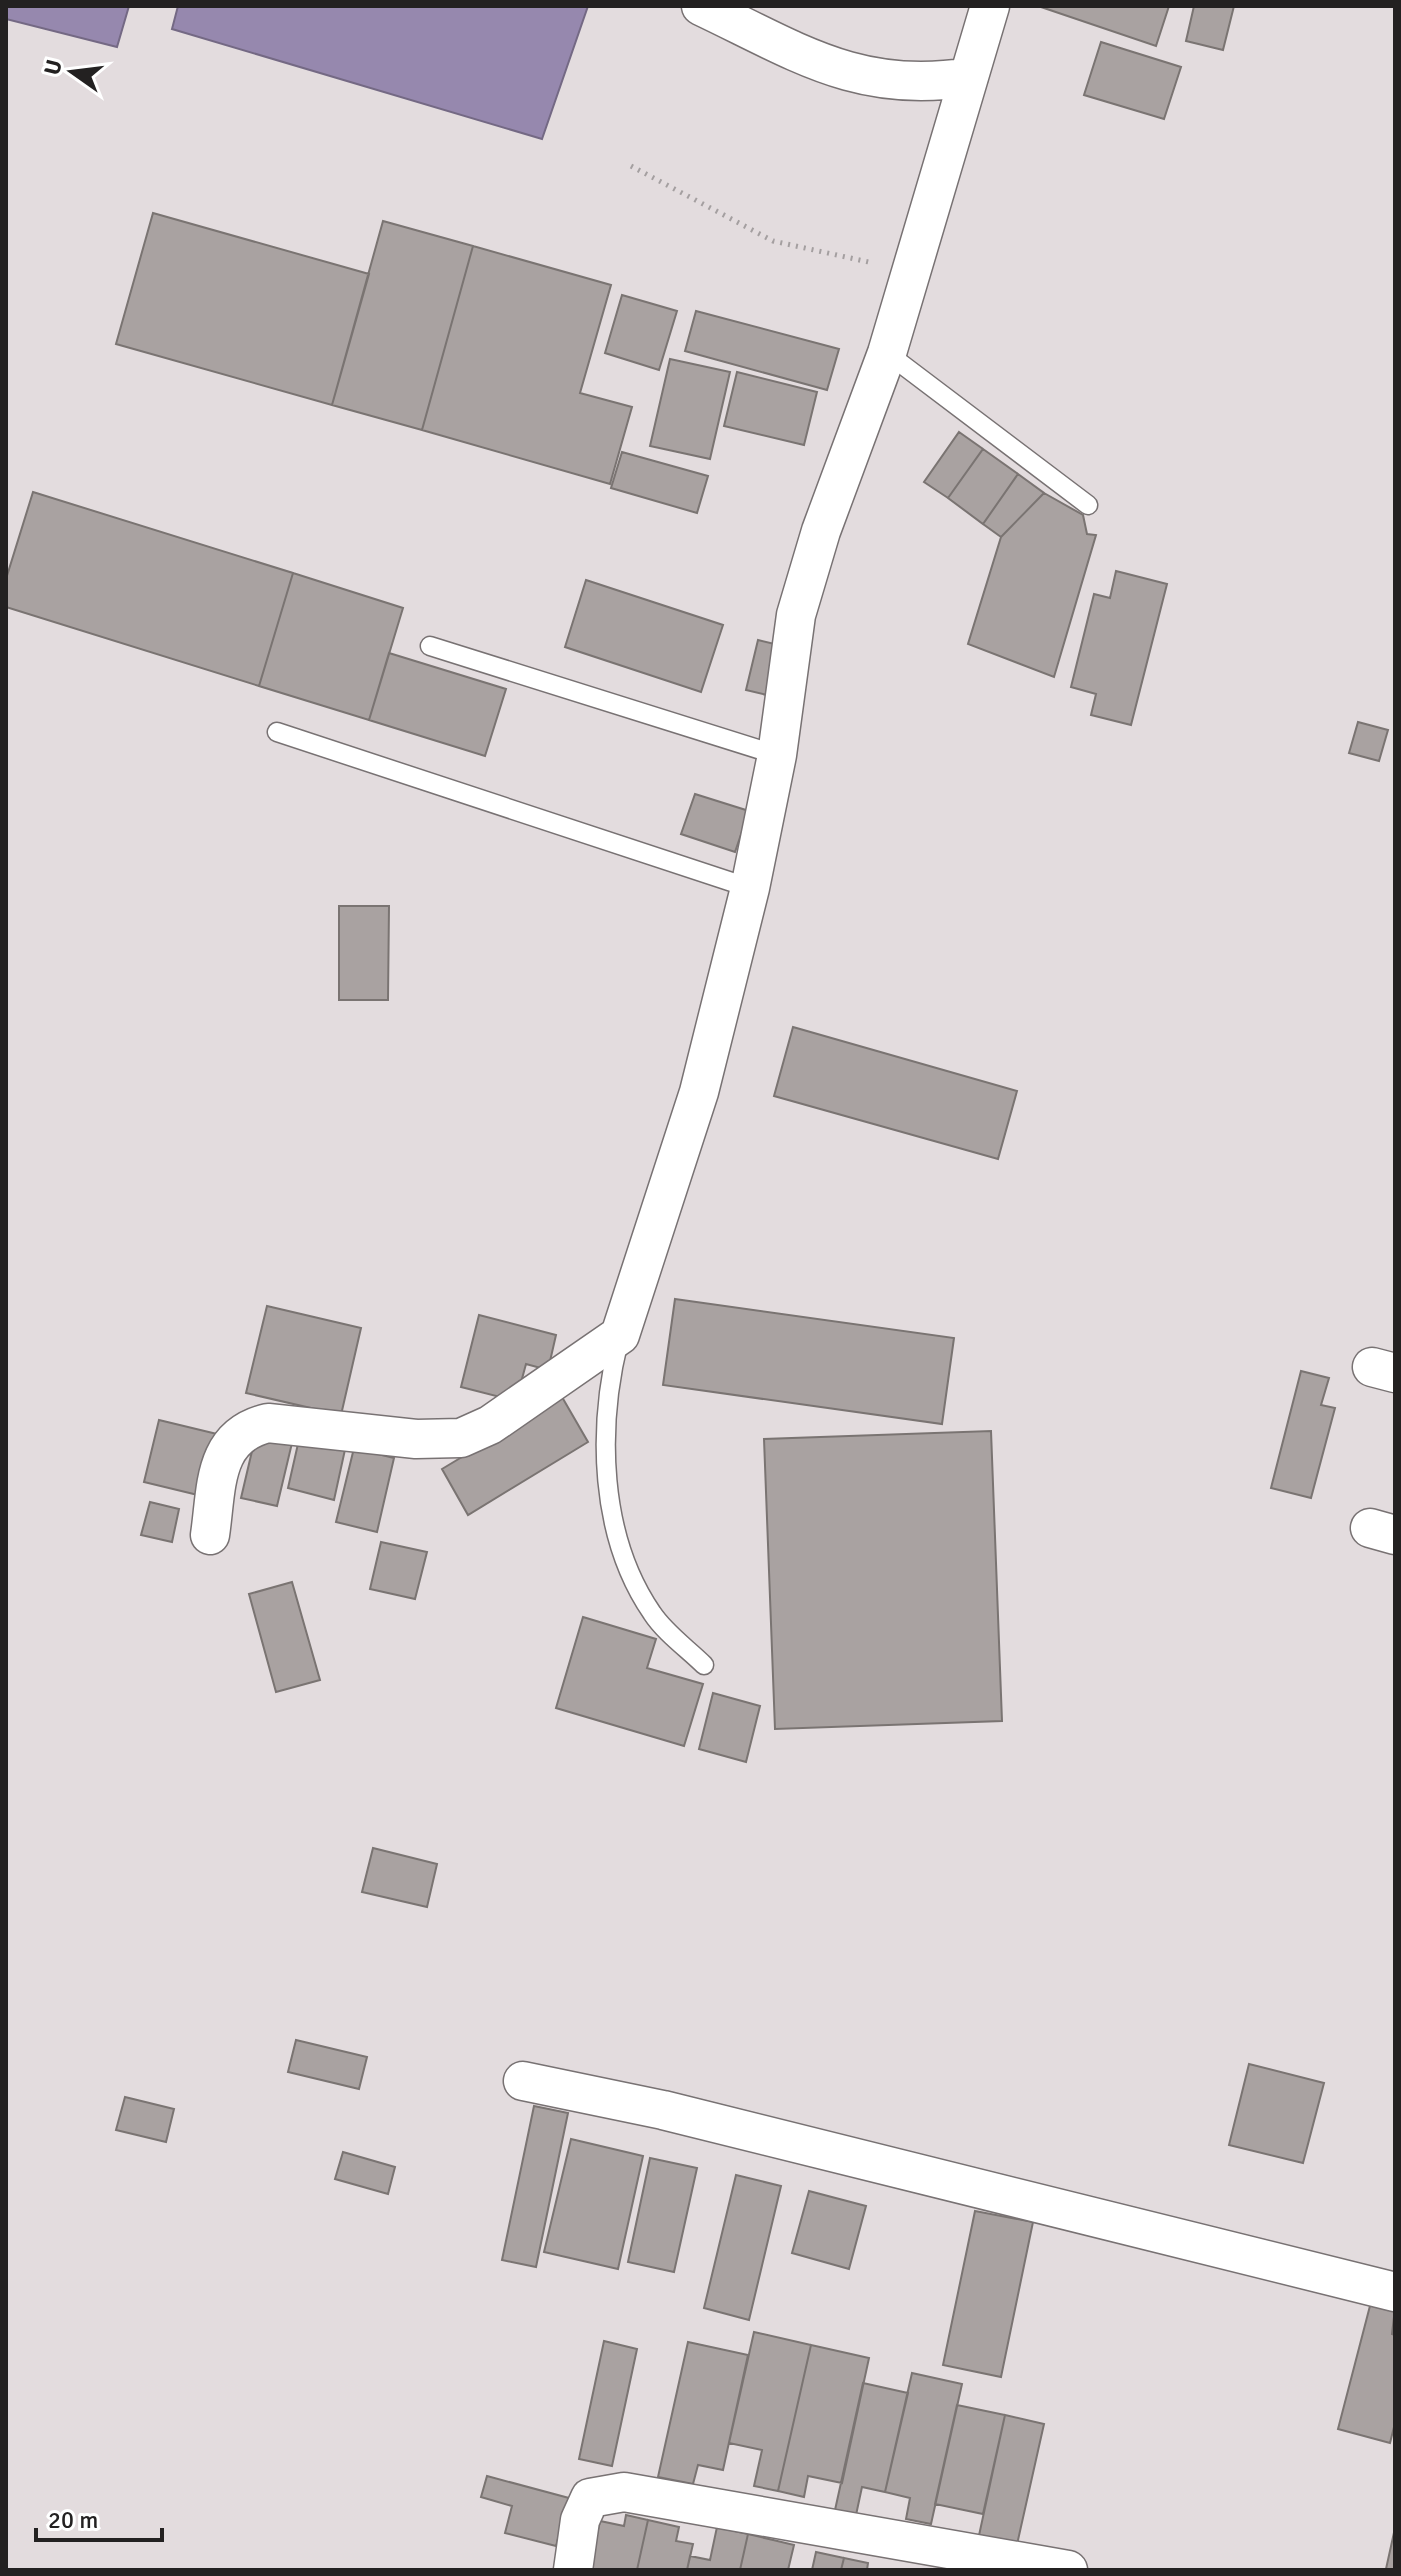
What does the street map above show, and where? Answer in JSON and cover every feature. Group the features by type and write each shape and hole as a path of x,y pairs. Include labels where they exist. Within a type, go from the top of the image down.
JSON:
{"street":[{"path":"701,6 853,74 897,83 930,83 969,77"},
{"path":"210,1535 221,1463 231,1441 249,1428 268,1423 416,1439 461,1438 490,1425 620,1335 699,1092 750,888 777,755 796,615 821,531 887,353 990,6"},
{"path":"523,2081 663,2110 1395,2292"},
{"path":"573,2570 583,2508 590,2498 624,2492 1068,2570"}],"lane":[{"path":"887,353 1088,505"},
{"path":"430,646 777,755"},
{"path":"277,732 750,888"},
{"path":"620,1335 608,1385 606,1419 615,1533 629,1574 653,1616 704,1665"}],"path":[{"path":"631,166 773,241 913,271"}],"shaded area":[{"path":"6,6 129,6 117,47 6,19"},
{"path":"178,6 588,6 542,139 172,29"}],"building":[{"path":"1038,6 1169,6 1156,46"},
{"path":"1194,6 1234,6 1223,50 1186,41"},
{"path":"1101,42 1181,67 1164,119 1084,95"},
{"path":"153,213 369,274 332,405 116,344"},
{"path":"383,221 473,246 422,430 332,405"},
{"path":"473,246 611,285 580,393 632,407 610,484 422,430"},
{"path":"622,295 677,311 659,370 605,353"},
{"path":"696,311 839,349 827,390 685,351"},
{"path":"670,359 730,372 710,459 650,446"},
{"path":"737,372 817,392 804,445 724,426"},
{"path":"959,432 983,449 948,498 924,482"},
{"path":"983,449 1018,474 983,524 948,498"},
{"path":"622,452 708,476 697,513 611,488"},
{"path":"1018,474 1044,493 1001,537 983,524"},
{"path":"33,492 293,573 259,686 6,607 6,579"},
{"path":"1044,493 1083,515 1087,534 1096,535 1054,677 968,644 1001,537"},
{"path":"1116,571 1167,584 1131,725 1091,715 1096,694 1071,687 1094,594 1110,598"},
{"path":"293,573 403,608 369,720 259,686"},
{"path":"586,580 723,625 701,692 565,647"},
{"path":"758,640 787,647 775,697 746,690"},
{"path":"389,653 506,689 485,756 369,720"},
{"path":"1358,722 1388,730 1379,761 1349,753"},
{"path":"695,794 749,811 735,852 681,834"},
{"path":"339,906 389,906 388,1000 339,1000"},
{"path":"793,1027 1017,1091 998,1159 774,1096"},
{"path":"675,1299 954,1338 942,1424 663,1385"},
{"path":"267,1306 361,1328 341,1415 246,1393"},
{"path":"479,1315 556,1335 548,1370 526,1364 516,1401 461,1387"},
{"path":"1301,1371 1329,1378 1321,1405 1335,1408 1311,1498 1271,1488"},
{"path":"562,1397 588,1442 468,1515 442,1469"},
{"path":"159,1420 217,1434 202,1496 144,1482"},
{"path":"991,1431 1002,1721 775,1729 764,1439"},
{"path":"256,1434 292,1443 277,1506 241,1498"},
{"path":"300,1435 346,1445 334,1500 288,1488"},
{"path":"354,1448 394,1458 377,1532 336,1522"},
{"path":"150,1502 179,1509 172,1542 141,1535"},
{"path":"381,1542 427,1552 415,1599 370,1589"},
{"path":"292,1582 320,1680 276,1692 249,1594"},
{"path":"583,1617 656,1639 647,1668 703,1684 684,1746 556,1708"},
{"path":"713,1693 760,1706 746,1762 699,1749"},
{"path":"373,1848 437,1864 427,1907 362,1892"},
{"path":"296,2040 367,2057 359,2089 288,2072"},
{"path":"1249,2064 1324,2083 1303,2163 1229,2145"},
{"path":"125,2097 174,2109 166,2142 116,2130"},
{"path":"534,2106 568,2113 536,2267 502,2260"},
{"path":"571,2139 643,2156 618,2269 544,2252"},
{"path":"343,2152 395,2167 388,2194 335,2179"},
{"path":"650,2158 697,2168 674,2272 628,2262"},
{"path":"736,2175 781,2186 749,2320 704,2308"},
{"path":"809,2191 866,2206 849,2269 792,2253"},
{"path":"975,2211 1033,2222 1001,2377 943,2365"},
{"path":"1371,2302 1395,2308 1392,2334 1395,2335 1395,2423 1390,2443 1338,2429"},
{"path":"754,2332 811,2345 778,2491 754,2486 762,2450 729,2443"},
{"path":"604,2341 637,2349 612,2466 579,2459"},
{"path":"688,2342 748,2355 723,2470 698,2465 693,2484 658,2477"},
{"path":"811,2345 869,2358 842,2483 808,2476 804,2497 778,2491"},
{"path":"912,2373 962,2384 931,2524 906,2519 910,2498 885,2492"},
{"path":"863,2383 908,2393 885,2492 862,2487 856,2515 835,2510"},
{"path":"957,2405 1005,2415 983,2514 935,2504"},
{"path":"1005,2415 1044,2424 1016,2549 978,2540"},
{"path":"487,2476 569,2498 556,2546 505,2533 512,2506 481,2497"},
{"path":"626,2515 648,2520 637,2570 589,2570 600,2521 624,2526"},
{"path":"648,2520 679,2527 676,2541 693,2544 687,2570 637,2570"},
{"path":"717,2527 748,2534 740,2570 687,2570 690,2556 710,2560"},
{"path":"1395,2528 1395,2570 1391,2570 1386,2569"},
{"path":"748,2534 794,2545 788,2570 740,2570"},
{"path":"816,2552 844,2558 841,2570 812,2570"},
{"path":"844,2558 868,2563 867,2570 841,2570"}]}
